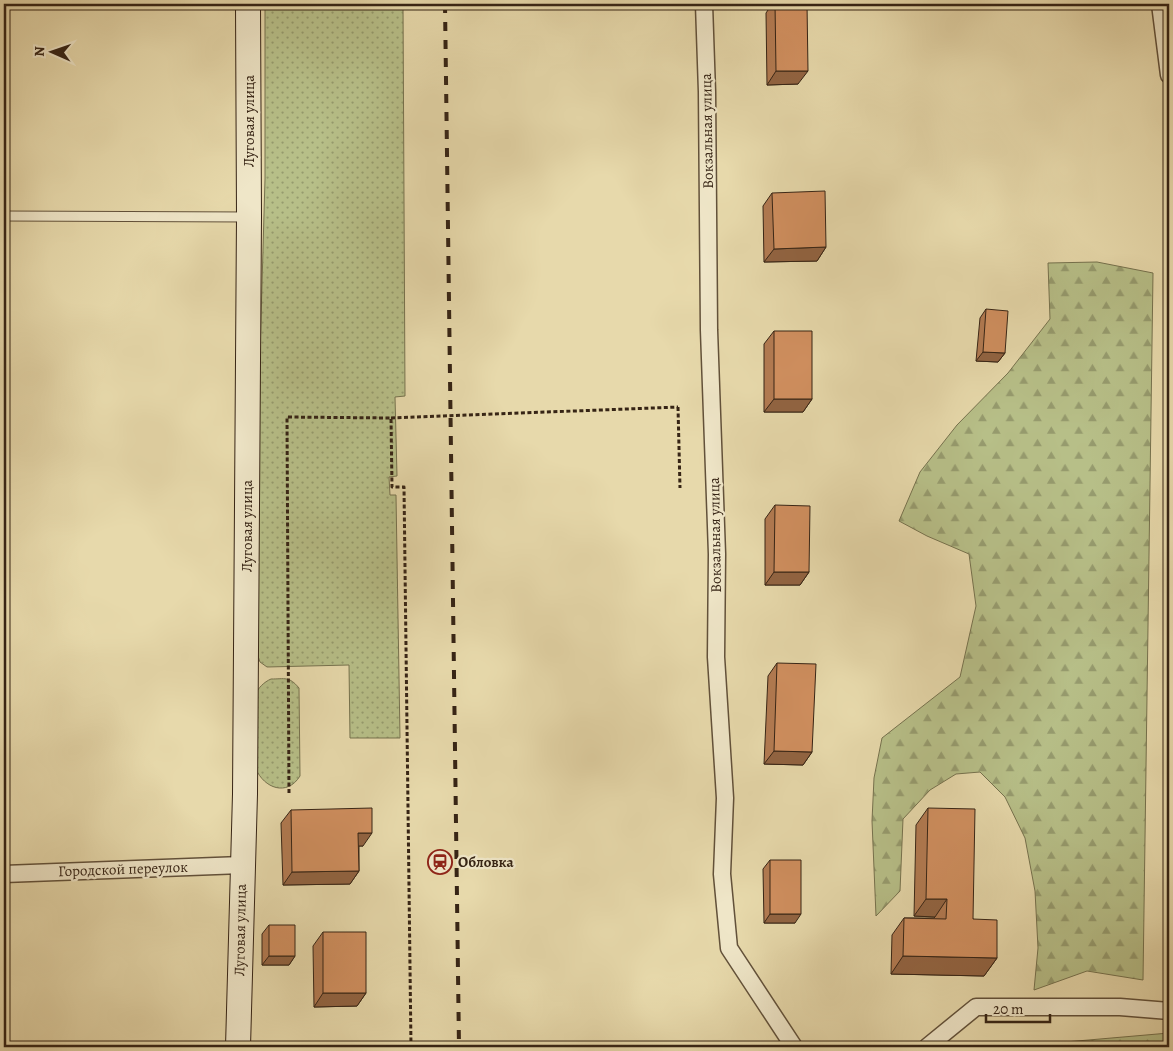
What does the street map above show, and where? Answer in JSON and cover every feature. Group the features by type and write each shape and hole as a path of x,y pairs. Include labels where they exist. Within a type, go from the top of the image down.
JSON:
{"main road":[{"name":"Луговая улица","path":"238,1047 245,794 249,217 248,4"}],"street":[{"name":"Вокзальная улица","path":"704,4 707,92 709,330 717,554 716,658 725,798 722,874 730,948 794,1047"},
{"path":"1160,4 1169,75"},
{"name":"Городской переулок","path":"4,874 242,865"},
{"path":"927,1047 976,1007 1102,1007 1169,1011"}],"lane":[{"path":"4,216 249,217"}],"path":[{"path":"289,793 287,417 391,418 678,406 680,488"},
{"path":"391,418 392,487 404,486 411,1047"}],"green space":[{"path":"265,4 403,4 405,396 395,397 397,476 389,477 390,495 396,495 400,738 350,738 349,665 267,667 260,662 257,653 260,355 265,179"},
{"path":"1097,262 1153,273 1143,980 1087,971 1034,990 1038,948 1035,891 1025,838 1005,797 980,772 956,774 930,790 903,819 900,891 876,916 872,821 874,778 882,738 960,677 976,606 969,554 927,536 899,521 920,472 957,425 1008,373 1050,319 1048,263"},
{"path":"271,679 289,680 299,688 300,776 295,783 282,788 276,788 264,781 255,764 255,695"},
{"path":"1169,1033 1169,1047 1008,1047"}],"building":[{"path":"775,4 807,4 808,71 776,71"},
{"path":"825,191 826,247 774,249 772,193"},
{"path":"986,309 1008,311 1005,353 983,352"},
{"path":"774,331 812,331 812,399 774,399"},
{"path":"775,505 810,506 809,572 774,572"},
{"path":"777,663 816,664 812,752 774,751"},
{"path":"372,808 372,833 358,833 359,871 292,872 291,810"},
{"path":"928,808 975,809 973,919 997,920 997,958 903,956 904,918 946,919 947,899 926,899"},
{"path":"770,860 801,860 801,914 770,914"},
{"path":"269,925 295,925 295,956 269,956"},
{"path":"323,932 366,932 366,993 323,993"}],"railway":[{"path":"445,4 459,1047"}],"place":[{"name":"Обловка","path":"440,862"}]}
